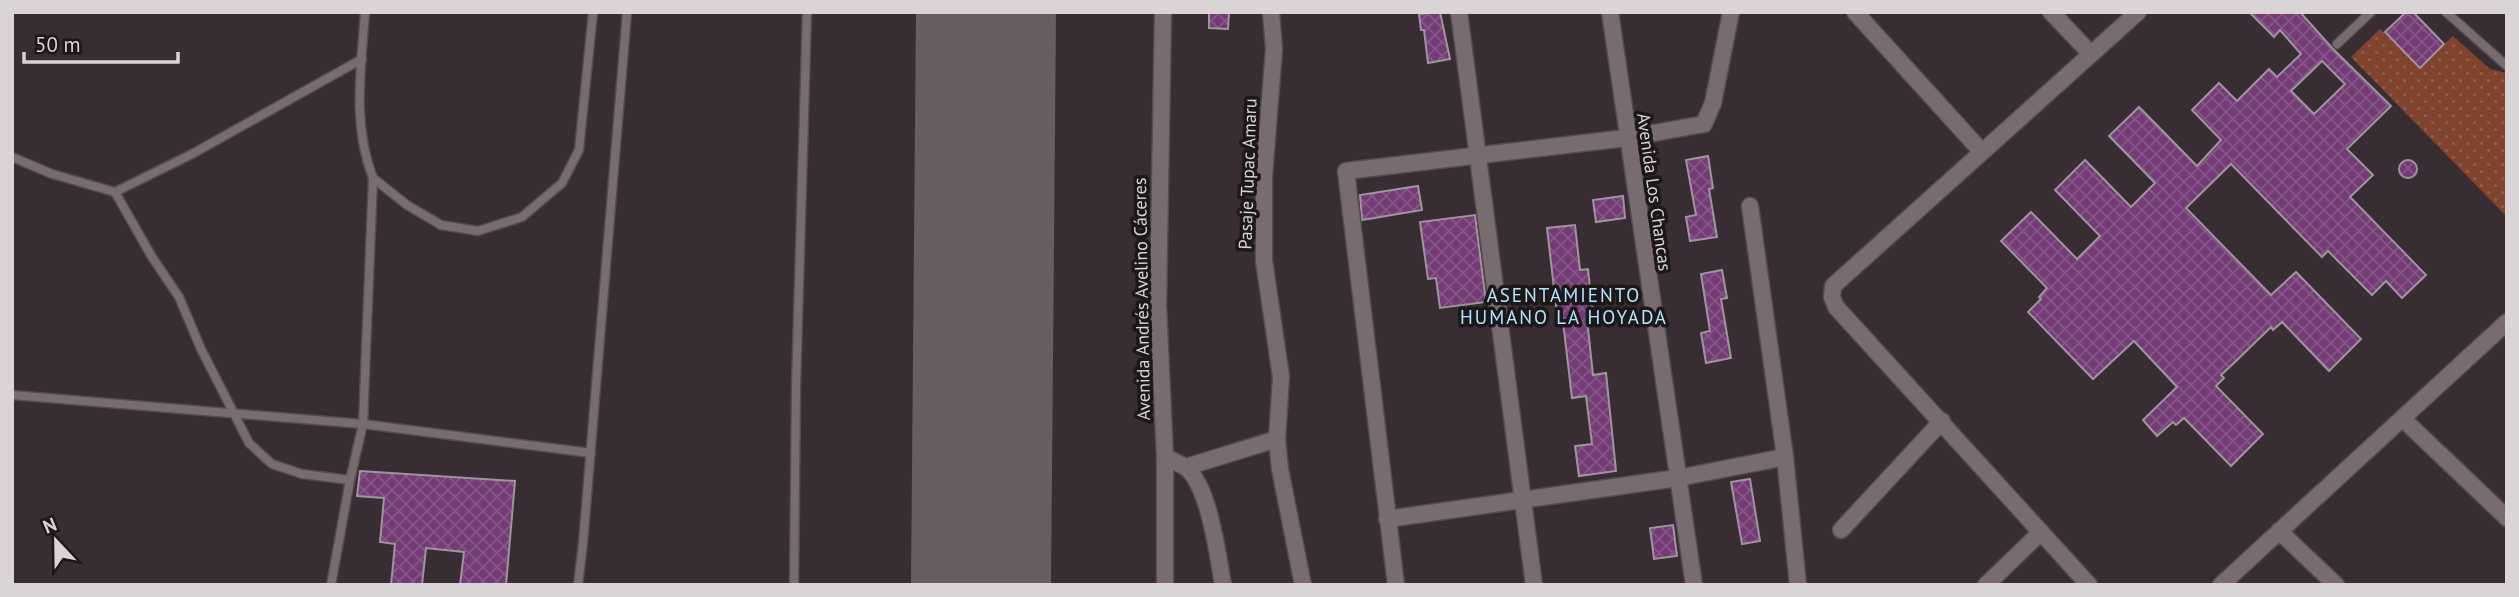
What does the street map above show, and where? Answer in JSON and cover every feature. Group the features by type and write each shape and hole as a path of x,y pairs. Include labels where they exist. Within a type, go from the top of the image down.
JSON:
{"street":[{"name":"Avenida Andrés Avelino Cáceres","path":"1163,12 1158,305 1165,457 1165,585"},
{"name":"Pasaje Tupac Amaru","path":"1271,12 1274,49 1264,176 1264,261 1281,377 1277,439 1280,469 1303,585"},
{"path":"1459,12 1534,585"},
{"name":"Avenida Los Chancas","path":"1610,12 1626,138 1694,585"},
{"path":"1396,585 1346,171 1626,138 1704,124 1713,103 1731,12"},
{"path":"1855,12 1982,152"},
{"path":"2051,12 2091,54"},
{"path":"2089,585 1836,307 1832,298 1833,286 2138,12"},
{"path":"1750,206 1785,457 1798,585"},
{"path":"2221,585 2507,322"},
{"path":"2403,419 2507,518"},
{"path":"1841,530 1942,421"},
{"path":"1186,467 1277,439"},
{"path":"1165,457 1186,467 1207,506 1223,585"},
{"path":"1387,519 1678,478 1785,457"},
{"path":"2279,531 2336,585"},
{"path":"1986,585 2041,532"}],"lane":[{"path":"331,585 363,424 373,178 364,154 359,119 365,12"},
{"path":"373,178 407,205 441,225 478,231 522,217 562,183 579,150 593,12"},
{"path":"578,585 627,12"},
{"path":"794,585 796,387 807,12"},
{"path":"2337,44 2371,12"},
{"path":"2446,12 2507,66"},
{"path":"12,158 52,174 114,192 192,154 362,59"},
{"path":"114,192 179,297 201,349 249,443 272,464 302,474 350,480"},
{"path":"12,395 363,424 591,453"}],"shaded area":[{"path":"2380,29 2420,67 2453,36 2490,69 2507,73 2507,217 2351,57"}],"building":[{"path":"1209,12 1229,12 1228,29 1209,28"},
{"path":"1440,12 1450,59 1428,63 1419,14"},
{"path":"2249,12 2300,12 2391,106 2347,149 2373,175 2350,197 2426,275 2402,298 2386,281 2372,295 2328,251 2322,257 2231,164 2186,208 2271,295 2296,272 2361,339 2329,371 2282,322 2273,330 2271,327 2221,375 2224,378 2216,386 2263,434 2231,466 2184,418 2176,425 2173,422 2157,436 2143,420 2177,387 2134,341 2093,379 2028,312 2041,299 2039,297 2047,288 2001,241 2031,212 2077,259 2100,236 2055,190 2085,160 2131,207 2155,183 2109,136 2139,107 2197,166 2221,140 2192,110 2219,83 2237,101 2269,69 2277,77 2301,54 2280,30 2274,37","holes":["2322,61 2345,84 2314,114 2291,91"]},
{"path":"2406,12 2413,12 2444,44 2420,68 2385,32"},
{"path":"1708,156 1713,188 1709,189 1717,237 1690,241 1686,217 1696,215 1686,160"},
{"path":"2404,160 2412,160 2417,169 2415,176 2404,178 2399,173 2399,165"},
{"path":"1418,186 1422,210 1362,220 1360,195"},
{"path":"1623,196 1625,218 1596,222 1593,200"},
{"path":"1475,215 1486,302 1440,308 1436,278 1428,279 1420,222"},
{"path":"1575,225 1580,270 1588,269 1593,318 1587,319 1593,375 1606,373 1616,471 1579,476 1575,446 1592,444 1586,396 1572,398 1563,322 1558,323 1547,228"},
{"path":"1722,270 1727,298 1721,299 1731,358 1706,363 1701,333 1710,331 1701,274"},
{"path":"360,471 515,481 506,585 460,585 464,552 426,548 422,585 391,585 395,544 380,542 384,498 357,496"},
{"path":"1750,479 1760,541 1742,544 1731,482"},
{"path":"1673,525 1677,556 1654,559 1650,528"}],"runway":[{"path":"981,585 986,12"}],"district":[{"name":"ASENTAMIENTO HUMANO LA HOYADA","path":"1564,306"}]}
